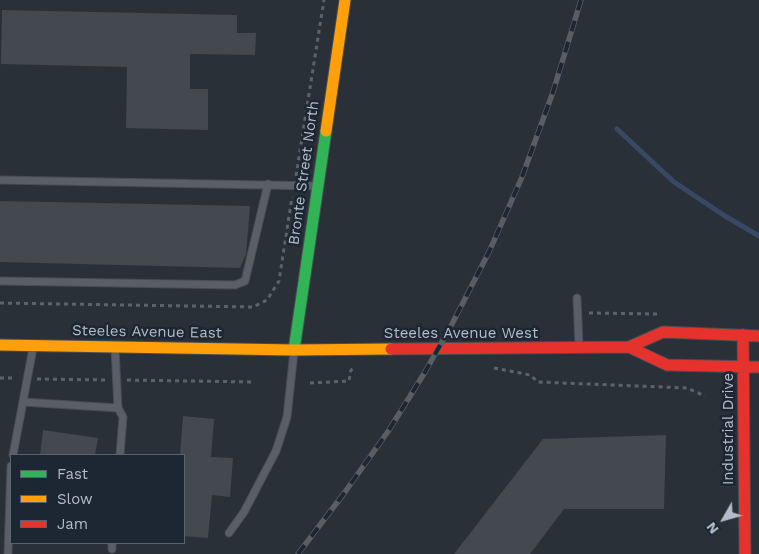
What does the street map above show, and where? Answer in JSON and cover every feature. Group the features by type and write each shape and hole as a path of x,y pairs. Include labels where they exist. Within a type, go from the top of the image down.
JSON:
{"main road":[{"name":"Bronte Street North","path":"294,350 344,0"},
{"name":"Steeles Avenue West","path":"294,350 629,347 663,332 759,336"},
{"name":"Industrial Drive","path":"743,335 745,554"},
{"name":"Steeles Avenue East","path":"0,345 294,350"},
{"name":"Steeles Avenue West","path":"629,347 667,365 759,367"}],"lane":[{"path":"0,180 317,186"},
{"path":"0,281 235,284 245,281 268,184"},
{"path":"578,298 579,348"},
{"path":"12,454 34,346"},
{"path":"115,347 118,408 124,417 120,454"},
{"path":"229,533 244,512 276,451 287,417 294,350"},
{"path":"23,402 118,408"},
{"path":"8,554 10,495"}],"path":[{"path":"0,304 253,307 267,300 279,281 324,0"},
{"path":"310,383 349,381"},
{"path":"538,382 687,388 705,396"}],"building":[{"path":"2,10 237,15 237,33 256,33 255,55 190,54 190,89 208,89 208,130 126,128 127,67 1,64"},
{"path":"0,201 250,206 246,254 240,268 0,262"},
{"path":"183,416 214,419 211,457 233,458 230,497 212,495 208,538 185,536 185,454 180,454"},
{"path":"43,430 98,438 95,454 40,454"},
{"path":"666,435 664,509 564,509 530,554 454,554 543,439"}],"waterway":[{"path":"617,129 674,182 759,236"}],"railway":[{"path":"298,554 389,430 452,324 489,252 522,177 553,92 581,0"}],"traffic: fast":[{"path":"294,350 326,131"}],"traffic: slow":[{"path":"326,131 345,0"},
{"path":"0,345 294,350 391,349"}],"traffic: jam":[{"path":"391,349 629,347 663,332 759,336"},
{"path":"743,335 745,554"},
{"path":"629,347 667,365 759,367"}]}
